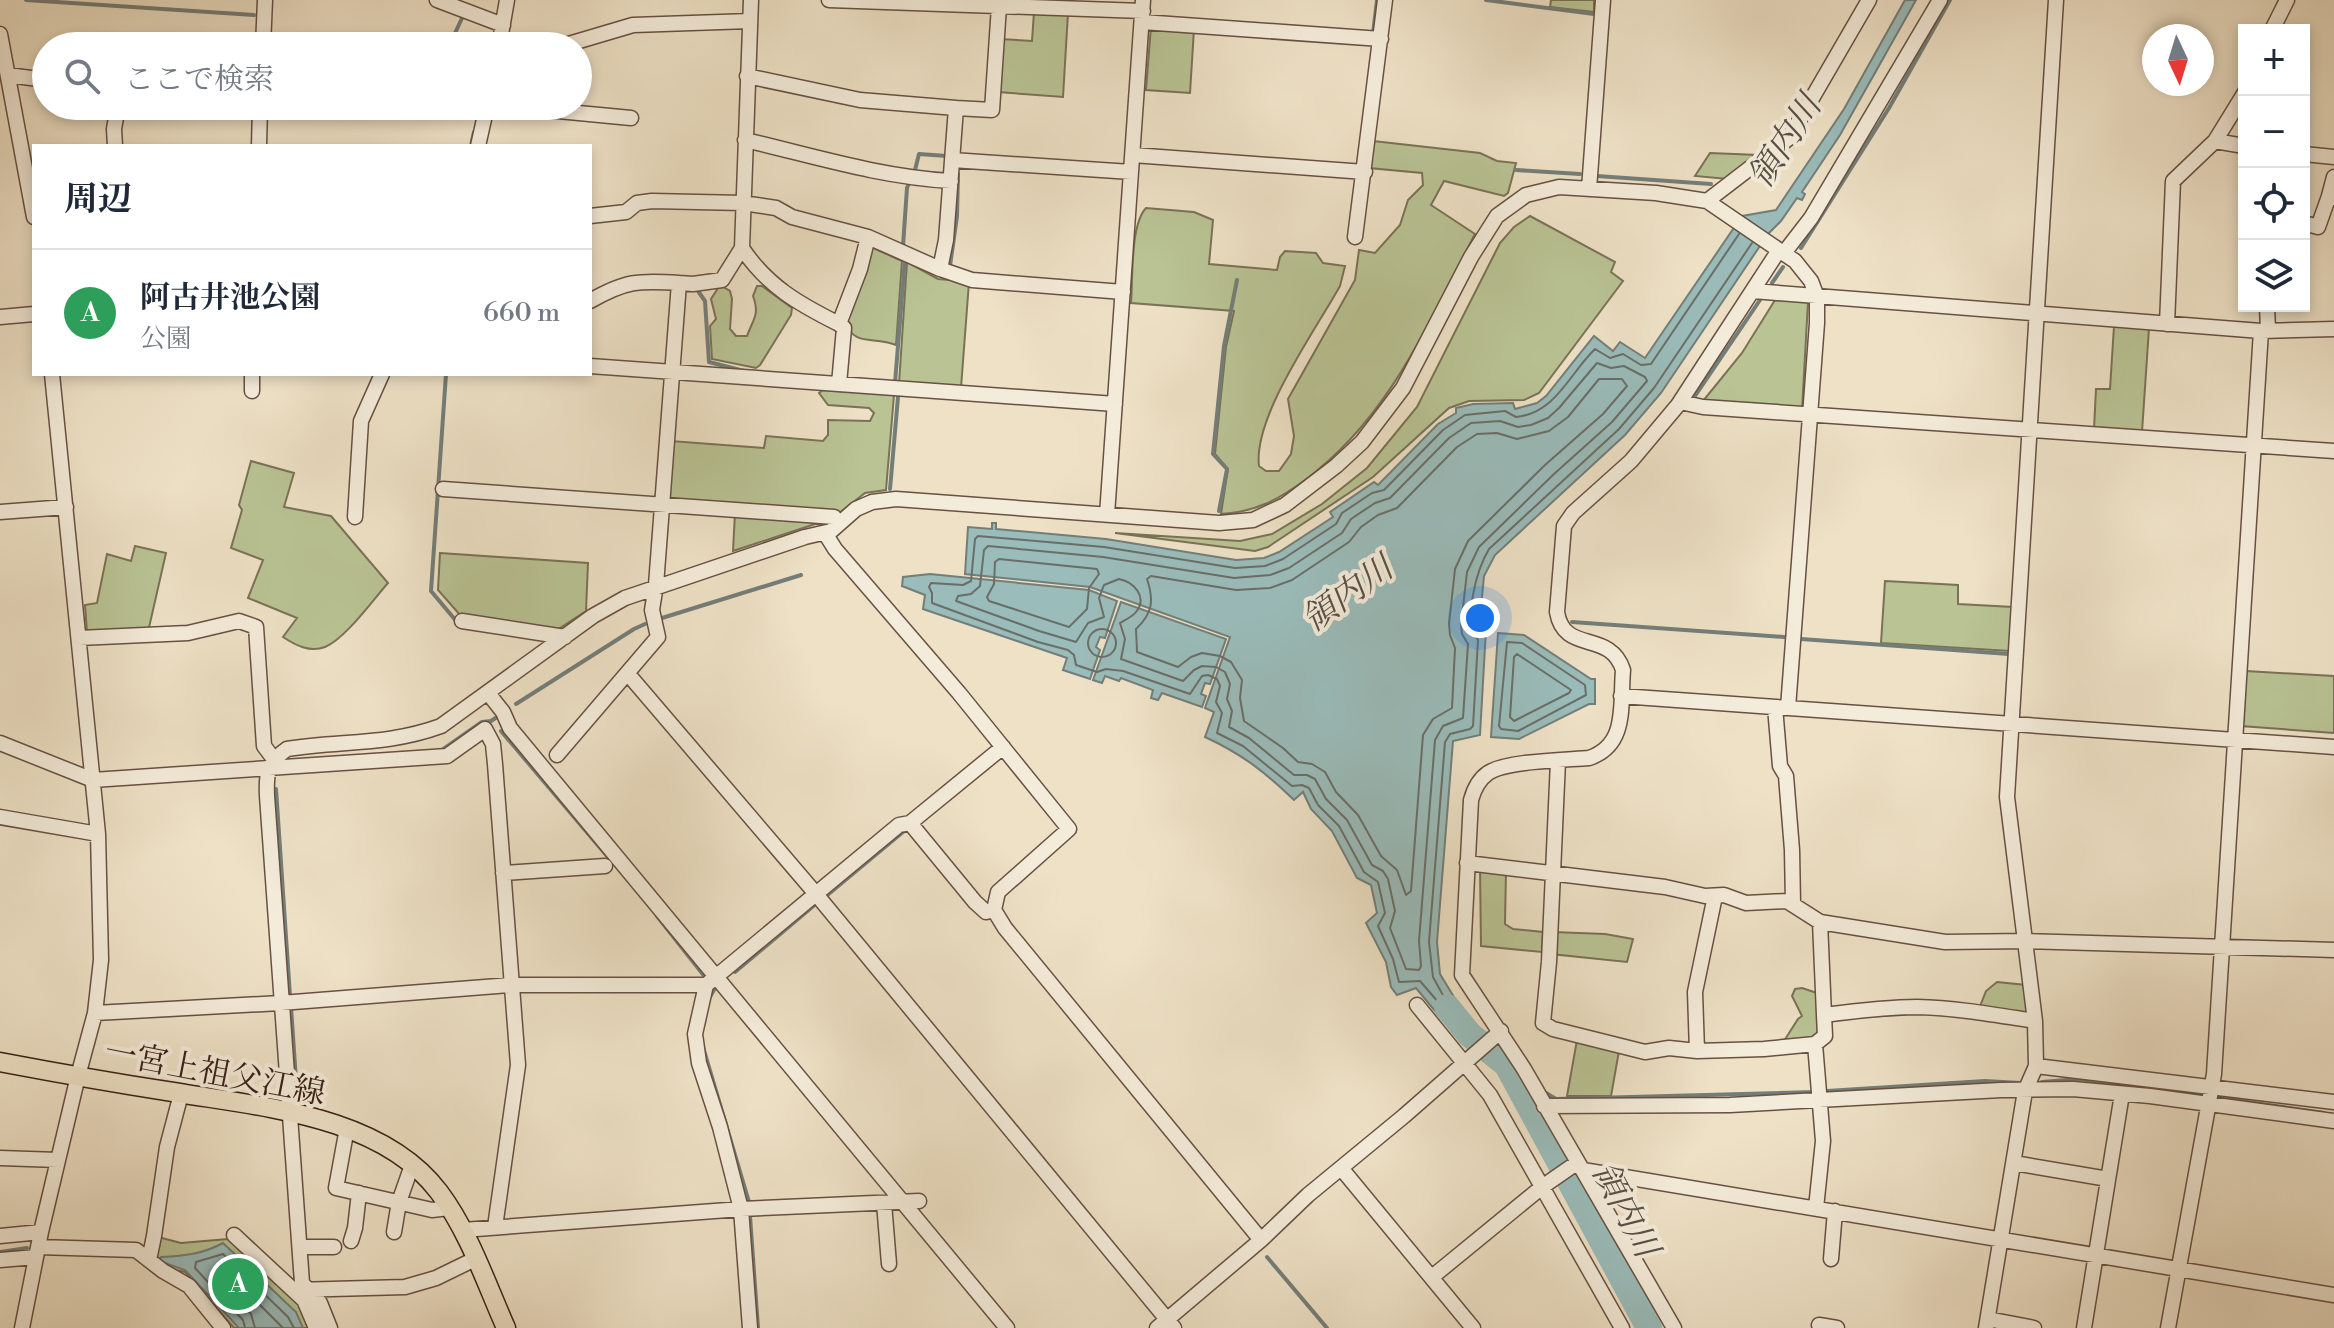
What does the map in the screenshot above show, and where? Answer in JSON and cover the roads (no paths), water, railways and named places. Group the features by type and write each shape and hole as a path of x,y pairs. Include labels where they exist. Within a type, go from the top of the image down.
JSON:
{"main road":[{"name":"一宮上祖父江線","path":"0,1062 289,1112 347,1128 397,1153 438,1190 463,1230 506,1328"}],"street":[{"path":"264,32 265,0"},
{"path":"437,0 503,25"},
{"path":"502,32 507,0"},
{"path":"592,300 614,286 628,283 693,284 722,280 742,248 751,0"},
{"path":"829,0 1143,11 1381,39"},
{"path":"1355,237 1385,0"},
{"path":"1589,189 1603,0"},
{"path":"1707,201 1789,138 1869,0"},
{"path":"1674,1328 1576,1167 1544,1106 1496,1035 1462,975 1471,800 1478,782 1493,770 1589,758 1610,748 1616,738 1623,670 1613,651 1594,642 1577,641 1559,625 1557,612 1564,526 1573,513 1631,461 1680,402 1753,291 1811,218 1940,0"},
{"path":"2034,1328 1987,1324 2025,1091 2036,1066 2035,1021 2007,797 2056,0"},
{"path":"2275,24 2287,0"},
{"path":"747,76 860,100 992,110 999,6"},
{"path":"1107,515 1143,11"},
{"path":"592,37 633,25 750,21"},
{"path":"0,34 32,206"},
{"path":"8,75 32,78"},
{"path":"2167,324 2173,181 2215,141 2243,96"},
{"path":"940,269 946,240 956,108"},
{"path":"592,114 631,118"},
{"path":"115,144 116,120"},
{"path":"259,144 260,120"},
{"path":"478,144 484,120"},
{"path":"745,140 865,170 908,178 951,181"},
{"path":"2215,141 2238,146"},
{"path":"1133,155 1365,172"},
{"path":"2310,155 2334,157"},
{"path":"952,160 1131,172"},
{"path":"2310,225 2318,227 2331,197 2334,177"},
{"path":"270,763 287,749 388,741 441,726 625,598 656,585 831,529 856,509 872,502 896,499 1219,523 1253,520 1285,505 1362,442 1403,388 1471,257 1497,216 1511,204 1541,190 1559,187 1656,193 1707,201 1795,261 1811,281 1817,297 1810,415 1781,708 1780,766 1786,776 1793,904"},
{"path":"592,216 626,212 637,203 652,201 743,203 776,208 792,217 868,237 972,280 1123,292"},
{"path":"839,324 860,269 868,237"},
{"path":"742,248 757,272 799,304 844,328 839,384"},
{"path":"557,755 658,637 652,610 679,283"},
{"path":"1753,291 2264,331 2334,329"},
{"path":"2168,1328 2212,1086 2254,446 2266,312"},
{"path":"0,317 32,314"},
{"path":"592,366 1115,404"},
{"path":"22,1328 38,1245 95,1013 101,960 98,834 52,376"},
{"path":"252,376 252,391"},
{"path":"355,517 361,421 381,376"},
{"path":"1680,402 1703,407 2334,451"},
{"path":"443,489 834,517 831,529 835,549 1069,829 998,892 994,910 1035,966 1261,1240"},
{"path":"0,512 66,507"},
{"path":"79,638 188,633 239,621 256,627 264,746 270,763 281,1003 302,1290 316,1328"},
{"path":"462,621 565,637"},
{"path":"628,674 816,894 1166,1325 1341,1168 1496,1035"},
{"path":"488,693 503,712 510,728 711,980 903,1202 1007,1328"},
{"path":"1621,696 2334,747"},
{"path":"0,743 93,780 270,763 447,756 485,729 493,744 494,754 518,1065 495,1227"},
{"path":"750,1328 741,1209 695,1034 711,980 899,825 910,823 1003,747"},
{"path":"1558,761 1543,1023 1553,1029 1645,1052 1669,1048 1697,1051 1815,1044 1825,1036 1820,922"},
{"path":"0,817 98,834"},
{"path":"910,823 975,902 986,912 994,910"},
{"path":"1467,863 1724,895 1746,903 1787,901 1820,922 1945,942 2026,941 2334,950"},
{"path":"503,873 605,866"},
{"path":"1697,1051 1695,992 1715,896"},
{"path":"95,1013 281,1003 511,985 711,980"},
{"path":"1417,1005 1490,1095 1622,1328"},
{"path":"1824,1015 1916,1007 2035,1021"},
{"path":"1815,1044 1823,1141 1816,1208"},
{"path":"2036,1066 2334,1102"},
{"path":"1544,1106 1730,1105 2073,1089 2334,1121"},
{"path":"149,1260 167,1147 181,1094"},
{"path":"2084,1328 2122,1094"},
{"path":"347,1128 336,1188 432,1210 449,1208"},
{"path":"0,1158 58,1160"},
{"path":"2014,1163 2108,1179"},
{"path":"394,1232 399,1202 412,1165"},
{"path":"1432,1277 1543,1186 1576,1167 2334,1295"},
{"path":"1341,1168 1473,1328"},
{"path":"351,1241 359,1193"},
{"path":"463,1230 741,1209 919,1201"},
{"path":"884,1203 889,1264"},
{"path":"1831,1259 1835,1211"},
{"path":"234,1235 320,1303 330,1328"},
{"path":"0,1236 38,1245 136,1250 189,1286 223,1328"},
{"path":"0,1260 38,1245"},
{"path":"300,1247 334,1247"},
{"path":"302,1290 405,1287 436,1278 475,1259"},
{"path":"1819,1325 1837,1328"}],"water":[{"path":"1905,0 1916,0 1840,135 1802,192 1805,194 1802,200 1797,198 1768,234 1661,393 1625,435 1495,555 1484,576 1479,629 1486,629 1480,735 1453,741 1437,942 1440,974 1474,1030 1464,1038 1440,1017 1416,988 1397,995 1391,987 1386,962 1366,923 1377,913 1371,885 1357,878 1332,831 1311,809 1303,792 1294,800 1252,764 1205,737 1214,712 1205,708 1230,637 1090,587 965,574 968,527 992,529 992,523 996,523 996,529 1106,539 1236,560 1264,558 1279,552 1333,517 1330,512 1374,482 1378,485 1438,424 1456,413 1456,408 1473,404 1513,403 1515,409 1537,403 1594,336 1613,351 1620,342 1645,358 1742,216 1776,210 1844,109"},
{"path":"930,574 1089,590 1117,601 1105,638 1100,637 1096,647 1100,650 1090,679 1063,670 1067,658 923,609 925,595 902,586 903,577"},
{"path":"1121,602 1226,639 1210,684 1205,683 1201,694 1206,696 1202,707 1162,693 1158,700 1151,698 1153,690 1121,678 1119,681 1105,676 1102,683 1093,680"},
{"path":"1498,633 1524,635 1595,679 1595,704 1589,704 1519,739 1491,737"},
{"path":"223,1243 296,1312 303,1328 239,1328 185,1270 159,1261 161,1257 193,1254"}],"waterway":[{"path":"26,0 254,15"},
{"path":"1373,34 1377,0"},
{"path":"1486,0 1594,14"},
{"path":"1801,248 1889,108 1950,0"},
{"path":"456,32 463,16 467,18"},
{"path":"471,144 474,132"},
{"path":"914,174 919,154 947,156"},
{"path":"1516,170 1580,174"},
{"path":"950,266 957,216 958,174"},
{"path":"1597,176 1711,184"},
{"path":"903,246 909,183"},
{"path":"895,383 905,259"},
{"path":"1772,283 1783,267"},
{"path":"1219,511 1227,469 1213,454 1224,346 1237,280"},
{"path":"696,288 705,301 709,362 744,371"},
{"path":"1693,399 1760,300"},
{"path":"446,376 431,591 457,622"},
{"path":"890,489 898,397"},
{"path":"662,618 801,575"},
{"path":"1572,622 1784,637"},
{"path":"516,704 645,624"},
{"path":"1801,639 2009,654"},
{"path":"442,750 482,722 500,715"},
{"path":"501,731 613,863"},
{"path":"276,789 290,996"},
{"path":"825,897 903,832"},
{"path":"735,972 817,903"},
{"path":"657,916 705,977"},
{"path":"710,997 715,988"},
{"path":"291,1007 297,1095"},
{"name":"領内川","path":"1447,1007 1469,1034 1507,1065 1649,1328"},
{"path":"703,1047 749,1202"},
{"path":"2042,1082 2079,1079 2201,1095"},
{"path":"1827,1091 1985,1081 2020,1083"},
{"path":"1546,1093 1556,1099 1814,1092"},
{"path":"2214,1097 2324,1113"},
{"path":"750,1216 758,1328"},
{"path":"0,1252 27,1248"},
{"path":"1267,1257 1327,1328"}],"place":[{"name":"阿古井池公園","path":"238,1284"}]}
